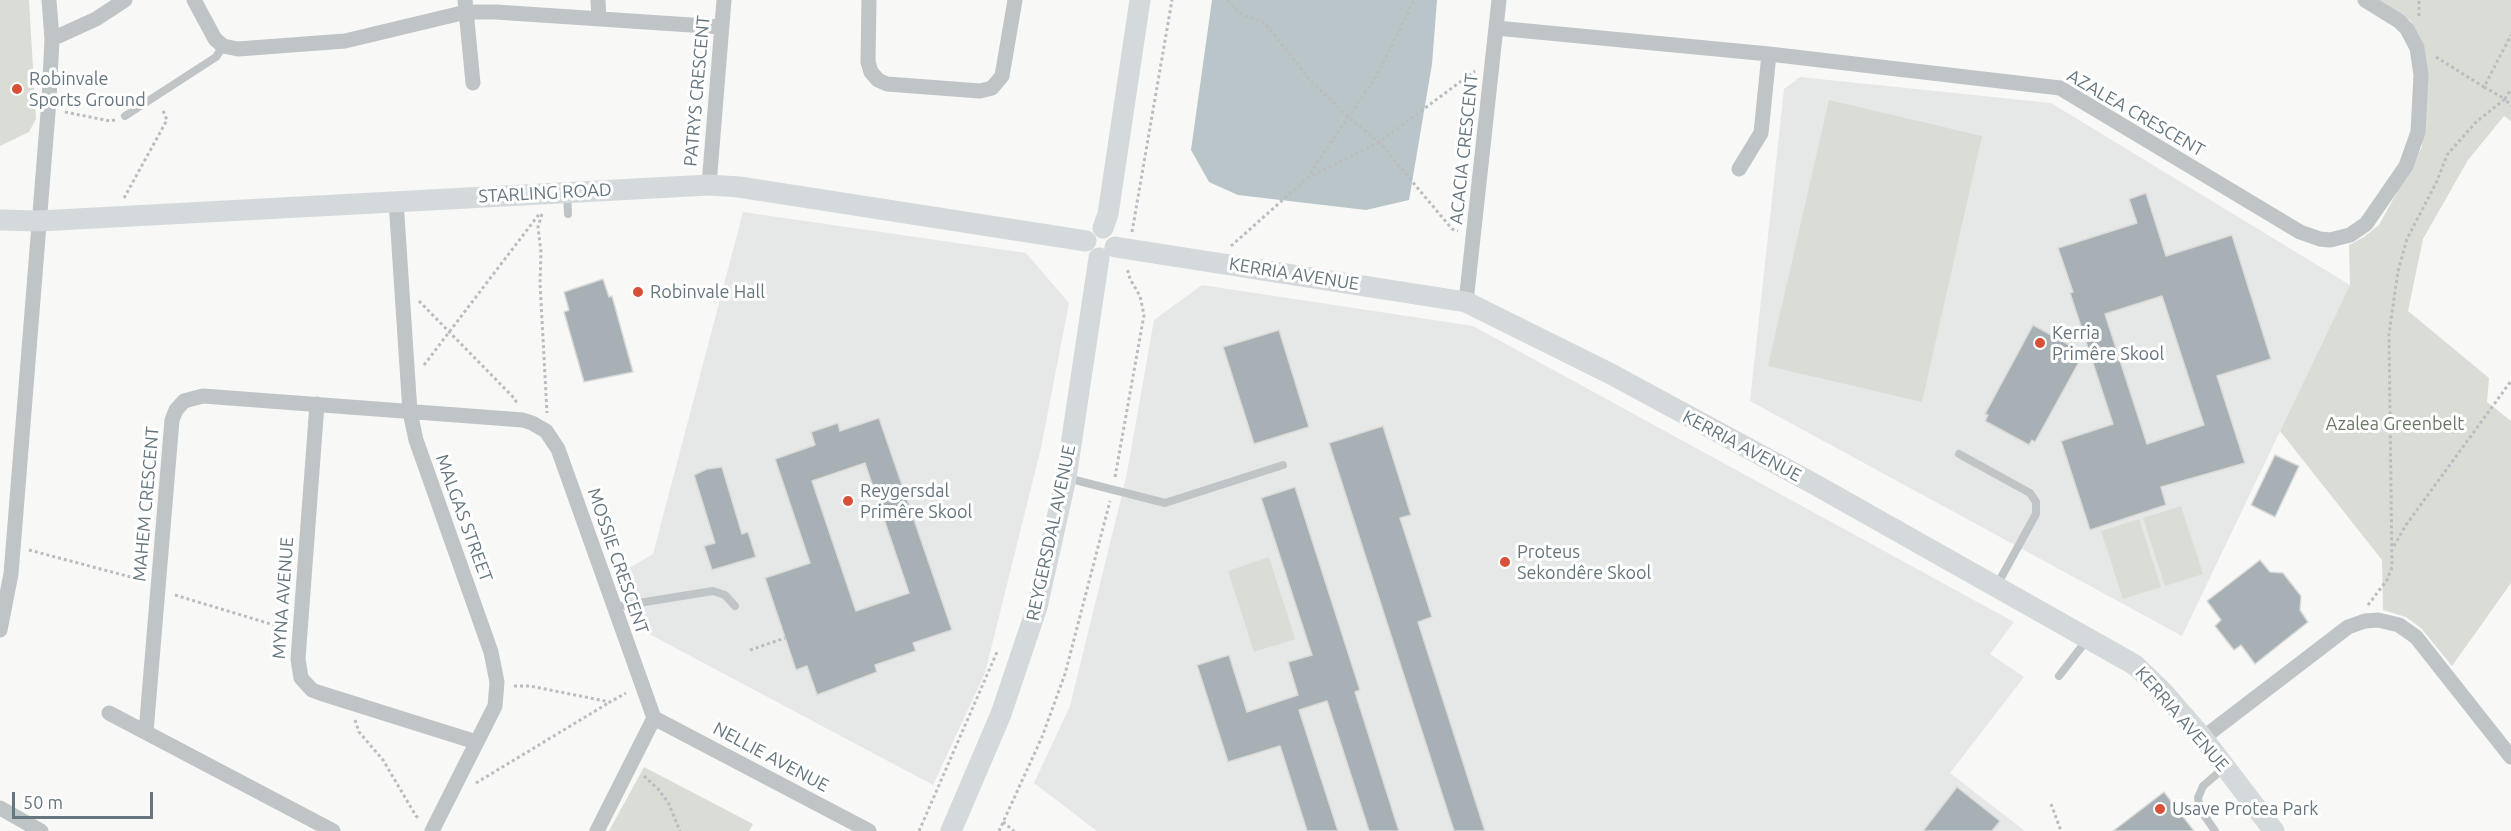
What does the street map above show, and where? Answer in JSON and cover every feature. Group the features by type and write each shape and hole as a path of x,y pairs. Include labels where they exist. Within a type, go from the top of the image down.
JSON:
{"street":[{"path":"0,630 11,574 49,100 52,39 49,0"},
{"path":"52,39 96,19 125,0"},
{"path":"194,0 215,39 224,46 238,50 345,41 465,6 496,12 721,27"},
{"path":"598,0 599,19"},
{"name":"PATRYS CRESCENT","path":"709,185 724,0"},
{"path":"869,0 868,62 871,72 878,80 887,84 980,92 992,87 1002,76 1014,0"},
{"path":"1103,228 1108,214 1140,0"},
{"name":"ACACIA CRESCENT","path":"1467,302 1499,0"},
{"name":"AZALEA CRESCENT","path":"1496,28 1769,54 2060,88 2300,232 2330,240 2350,235 2366,224 2406,166 2418,132 2421,75 2417,48 2407,29 2399,21 2365,0"},
{"path":"465,6 473,83"},
{"path":"1739,169 1761,133 1769,54"},
{"name":"STARLING ROAD","path":"0,220 39,221 709,185 739,187 1086,241"},
{"name":"MALGAS STREET","path":"396,201 410,412 416,440 491,652 498,682 495,706 433,830"},
{"path":"1103,228 1108,229 1115,237 1115,251 1088,250 1086,241 1090,232 1103,228"},
{"name":"KERRIA AVENUE","path":"1115,251 1232,264 1467,302 1621,380 2135,664 2162,691 2202,738 2274,831"},
{"name":"REYGERSDAL AVENUE","path":"951,831 984,756 1020,660 1048,564 1115,251"},
{"name":"MAHEM CRESCENT","path":"146,732 172,420 176,410 184,401 197,396 410,412"},
{"name":"MYNA AVENUE","path":"317,404 298,665 302,678 312,690 476,742"},
{"path":"410,412 523,420 541,427"},
{"name":"MOSSIE CRESCENT","path":"541,427 551,436 558,449 654,718"},
{"path":"2202,738 2348,627 2365,621 2389,621 2408,630 2416,637 2511,757"},
{"path":"109,713 333,831"},
{"path":"597,831 654,718"},
{"name":"NELLIE AVENUE","path":"654,718 869,831"},
{"path":"0,808 41,831"}],"lane":[{"path":"125,116 216,57 224,46"},
{"path":"567,191 568,214"},
{"path":"1959,454 2030,493 2036,502 2036,514 1996,586"},
{"path":"1066,478 1165,503 1283,465"},
{"path":"614,607 713,591 725,595 735,606"},
{"path":"2059,676 2089,637"},
{"path":"2215,831 2200,809 2198,798 2203,786 2225,767"}],"path":[{"path":"999,831 1042,737 1065,674 1112,490 1144,315 1140,296 1115,251 1172,0"},
{"path":"1227,0 1242,15 1265,23 1310,80 1348,117 1379,142 1452,229 1474,236"},
{"path":"1306,179 1377,75 1414,0"},
{"path":"2419,0 2419,23"},
{"path":"2484,87 2511,35"},
{"path":"2434,55 2505,99 2511,106"},
{"path":"1232,264 1231,244 1306,179 1379,142 1478,69 1493,61"},
{"path":"2365,621 2366,608 2387,580 2392,567 2394,546 2389,334 2398,271 2407,239 2437,181 2447,155 2476,122 2505,99 2511,89"},
{"path":"120,217 121,204 167,120 157,96"},
{"path":"49,100 64,111 110,121 125,116"},
{"path":"407,370 422,367 543,209 538,227 541,252 540,283 547,415 541,427"},
{"path":"403,299 416,299 432,312 449,333 515,399 523,420"},
{"path":"2394,546 2406,525 2511,381"},
{"path":"750,650 785,638"},
{"path":"919,831 997,652"},
{"path":"498,682 509,686 530,686 610,702"},
{"path":"456,783 475,784 641,685"},
{"path":"349,702 359,732 382,760 416,816 433,830"},
{"path":"630,768 658,789 668,802 680,831"},
{"path":"2051,804 2061,831"},
{"path":"1003,822 1014,831"}],"shaded area":[{"path":"1212,0 1437,0 1432,64 1409,200 1366,210 1238,195 1209,182 1191,150"},
{"name":"Kerria Primêre Skool","path":"1800,77 2051,103 2350,285 2182,636 1750,401 1784,89"},
{"name":"Reygersdal Primêre Skool","path":"743,212 1026,253 1069,303 1041,448 985,673 933,785 636,627 617,575 653,554"},
{"name":"Proteus Sekondêre Skool","path":"1202,285 1473,326 2014,622 1990,654 2024,677 1950,773 2025,831 1097,831 1034,783 1070,706 1126,478 1154,320"}],"green space":[{"name":"Robinvale Sports Ground","path":"0,0 29,0 36,119 29,132 0,146"},
{"name":"Azalea Greenbelt","path":"2378,0 2511,0 2511,121 2504,116 2468,160 2423,239 2408,311 2489,378 2487,402 2511,421 2511,583 2452,666 2421,628 2406,617 2383,610 2382,560 2280,431 2350,285 2349,245 2379,225 2422,147 2428,76 2418,37 2411,21"},
{"path":"1829,100 1982,136 1922,402 1768,366"},
{"path":"2181,506 2203,574 2165,586 2143,518"},
{"path":"2139,519 2161,587 2123,599 2101,531"},
{"path":"1269,557 1295,639 1254,652 1228,571"},
{"path":"644,767 753,824 749,831 609,831"}],"building":[{"path":"2146,193 2166,256 2232,235 2271,359 2217,376 2245,463 2161,487 2166,505 2090,530 2061,441 2113,424 2070,293 2073,292 2058,248 2137,223 2129,199","holes":["2162,296 2204,425 2147,444 2105,314"]},
{"path":"603,279 609,297 612,296 633,372 584,382 564,312 569,310 564,292"},
{"path":"2033,325 2084,353 2035,442 2032,440 2029,445 1985,421 1988,415 1985,414"},
{"path":"1279,330 1309,427 1254,444 1223,347"},
{"path":"879,418 952,630 913,643 916,651 875,665 877,672 817,695 807,666 796,670 765,578 810,563 775,459 815,445 811,432 838,423 840,431","holes":["865,463 909,593 856,611 812,481"]},
{"path":"1383,426 1411,515 1400,518 1432,617 1418,622 1485,831 1454,831 1329,443"},
{"path":"2275,455 2299,466 2275,517 2251,505"},
{"path":"722,467 742,534 748,532 756,557 712,570 704,546 715,543 694,475 707,469"},
{"path":"1295,487 1360,690 1355,692 1399,831 1369,831 1327,701 1299,710 1338,831 1307,831 1280,746 1228,762 1197,665 1229,655 1247,712 1298,695 1288,662 1312,655 1261,498"},
{"path":"2260,560 2270,572 2283,573 2301,596 2300,610 2308,622 2255,664 2241,645 2234,650 2215,626 2221,620 2207,601"},
{"path":"1957,787 2000,821 1992,831 1923,831"},
{"name":"Usave Protea Park","path":"2164,792 2194,831 2113,831"}],"place":[{"name":"Robinvale Sports Ground","path":"17,89"},
{"name":"Robinvale Hall","path":"638,292"},
{"name":"Kerria Primêre Skool","path":"2040,343"},
{"name":"Reygersdal Primêre Skool","path":"848,501"},
{"name":"Proteus Sekondêre Skool","path":"1505,562"},
{"name":"Usave Protea Park","path":"2160,809"}]}
